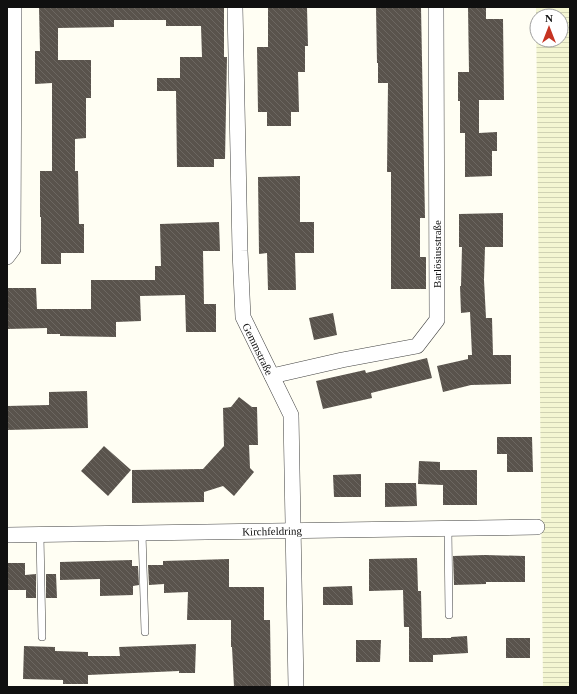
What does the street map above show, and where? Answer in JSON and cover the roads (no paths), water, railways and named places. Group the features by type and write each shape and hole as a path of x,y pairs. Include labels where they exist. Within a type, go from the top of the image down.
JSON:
{"street":[{"path":"7,257 12,250 14,7"},
{"name":"Gemmstraße","path":"235,7 240,251 243,317 290,415 296,687"},
{"name":"Barlösiusstraße","path":"272,376 342,360 417,346 437,320 436,7"},
{"name":"Kirchfeldring","path":"7,536 537,527"}],"lane":[{"path":"448,528 449,615"},
{"path":"142,533 145,632"},
{"path":"40,535 42,637"}]}
